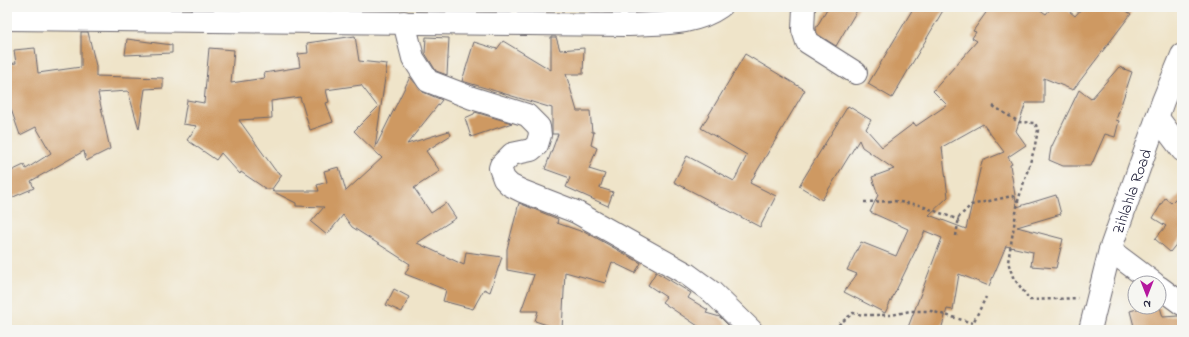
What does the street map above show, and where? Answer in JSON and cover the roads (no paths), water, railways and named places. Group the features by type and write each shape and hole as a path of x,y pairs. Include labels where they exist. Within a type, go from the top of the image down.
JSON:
{"street":[{"path":"7,19 628,25 677,22 700,18 720,7"},
{"path":"804,7 804,30 808,42 856,73"},
{"path":"404,22 413,58 428,81 527,115 539,127 540,135 537,145 531,150 512,154 501,165 500,168 504,179 510,185 576,212 687,274 713,293 751,330"},
{"name":"Zihlahla Road","path":"1090,330 1110,250 1157,117 1182,55"},
{"path":"1157,117 1182,150"},
{"path":"1110,250 1143,275"},
{"path":"1167,293 1182,304"}]}
